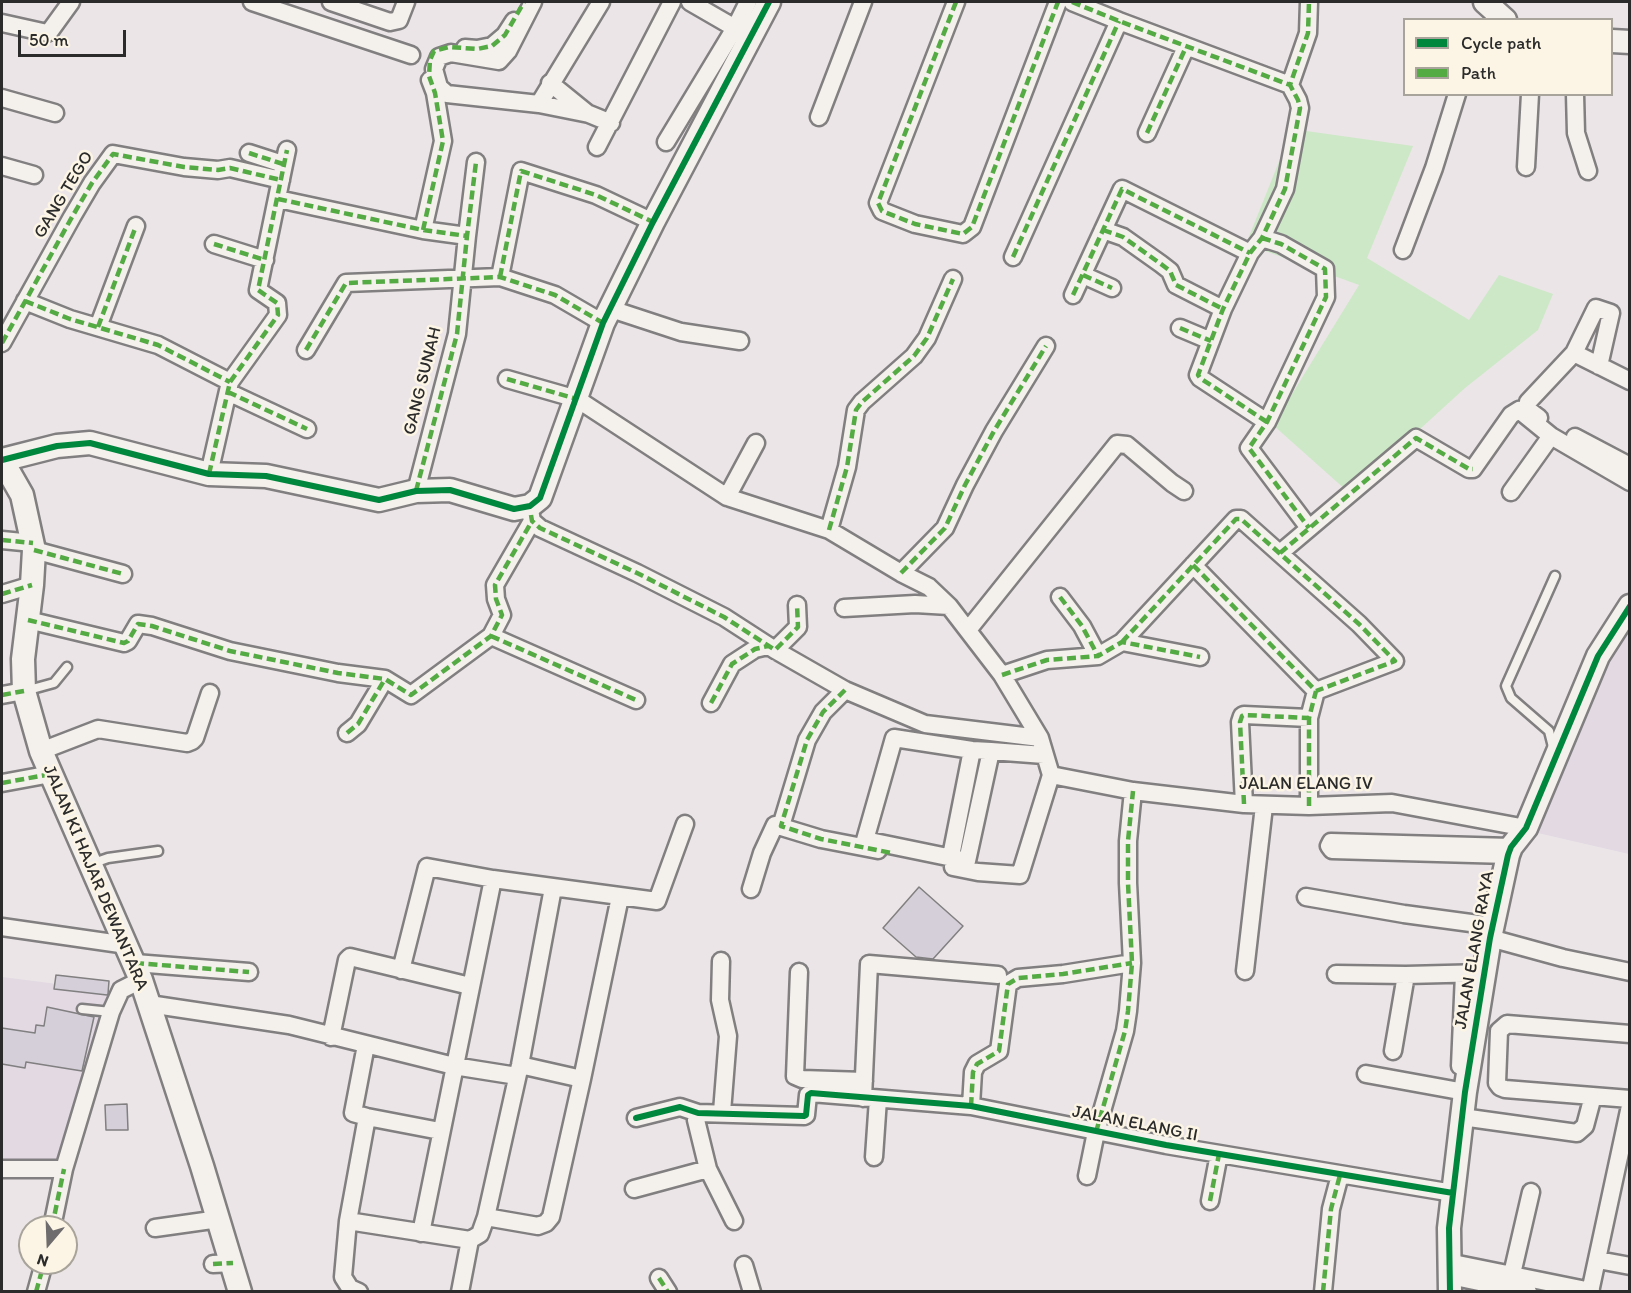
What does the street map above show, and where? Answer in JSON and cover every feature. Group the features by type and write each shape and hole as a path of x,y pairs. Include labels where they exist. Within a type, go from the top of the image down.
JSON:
{"street":[{"path":"2,23 47,33 71,2"},
{"path":"252,2 411,55"},
{"path":"332,2 390,22 399,20 406,2"},
{"path":"423,230 443,141 435,93 429,76 430,60 434,51 449,47 477,49 492,46 505,35 524,2"},
{"path":"533,2 508,51 498,61 451,54 439,57 434,69 439,87 447,94 539,104 589,114 611,123"},
{"path":"539,104 601,2"},
{"path":"597,147 672,2"},
{"path":"690,2 745,33"},
{"path":"28,620 124,643 128,641 138,624 152,626 230,651 338,673 385,679 411,695 492,636 502,615 496,599 495,585 540,498 607,316 745,33 748,2"},
{"path":"666,142 769,2"},
{"path":"819,117 863,2"},
{"path":"956,2 878,203 882,211 915,224 966,234 972,227 1058,2"},
{"path":"1072,2 1290,85 1298,100 1300,118 1285,189 1262,238 1250,253 1223,309 1198,376 1267,422"},
{"path":"1290,85 1308,33 1309,2"},
{"path":"1480,18 1486,2 1503,18"},
{"path":"1013,257 1119,21"},
{"path":"1613,41 1629,42"},
{"path":"1147,133 1186,47"},
{"path":"550,83 589,114"},
{"path":"1403,250 1434,168 1455,96"},
{"path":"1526,167 1530,96"},
{"path":"1575,96 1576,133 1588,171"},
{"path":"2,98 55,112"},
{"path":"209,474 229,387 278,315 277,303 258,290 284,165 249,153"},
{"name":"GANG TEGO","path":"2,343 87,191 113,154 218,170 284,165"},
{"name":"GANG SUNAH","path":"416,491 457,334 461,278 476,162"},
{"path":"2,166 34,175"},
{"path":"500,277 521,171 596,195 653,222"},
{"path":"1073,295 1122,189 1250,253"},
{"path":"278,199 423,230 466,236"},
{"path":"98,327 136,225"},
{"path":"1103,230 1123,237 1161,264 1170,271 1176,285 1223,309"},
{"path":"1262,238 1281,244 1324,267 1326,297 1267,422 1249,448 1309,528"},
{"path":"214,244 265,260"},
{"path":"1083,275 1112,288"},
{"path":"306,350 346,283 500,277 555,295 607,316 681,332 740,341"},
{"path":"829,530 847,467 856,410 914,356 927,338 953,279"},
{"path":"25,301 70,319 158,345 307,429"},
{"path":"1599,366 1611,314 1596,308 1574,353 1528,402 1527,409 1531,414 1629,466"},
{"path":"1180,328 1211,341"},
{"path":"901,573 945,528 984,449 1046,346"},
{"path":"1574,353 1629,381"},
{"path":"507,379 577,399 727,497 829,530 901,573 929,586 949,606 1002,675 1040,738 1051,776 1020,875 978,872 821,839 775,825 762,853 752,889"},
{"path":"1280,553 1416,438 1469,469 1473,469 1511,415 1519,410 1551,436 1629,482"},
{"path":"1511,492 1551,436"},
{"path":"2,460 57,446 90,443 209,474 266,476 379,500 416,491 450,490 531,513 540,528 724,617 771,648 845,690 925,724 1040,738"},
{"path":"727,497 756,443"},
{"path":"968,630 1117,444 1127,445 1184,491"},
{"name":"JALAN KI HAJAR DEWANTARA","path":"2,460 22,495 33,547 32,585 23,659 24,691 41,751 134,963 219,1219 223,1264 240,1292"},
{"path":"1002,675 1047,660 1098,656 1122,642 1236,519 1241,519 1359,624 1395,661 1316,691"},
{"path":"2,540 123,574"},
{"path":"1193,565 1316,691"},
{"path":"2,594 32,585"},
{"path":"1059,597 1082,626 1098,656"},
{"path":"844,608 915,604 949,606"},
{"path":"711,703 732,664 755,649 771,648 798,627 797,605"},
{"name":"JALAN ELANG RAYA","path":"1449,1277 1449,1228 1465,1092 1474,974 1491,932 1509,851 1526,828 1598,656 1629,606"},
{"path":"492,636 636,700"},
{"path":"1122,642 1200,657"},
{"path":"347,733 357,724 385,679"},
{"path":"781,826 807,740 823,712 845,690"},
{"path":"2,695 24,691"},
{"path":"1309,806 1309,718 1316,691"},
{"path":"41,751 98,729 187,743 195,738 210,693"},
{"path":"1244,804 1240,722 1242,716 1309,718"},
{"path":"991,751 967,861 865,840 894,738 972,750 991,751 1044,755"},
{"path":"951,856 972,750"},
{"path":"2,783 51,774"},
{"name":"JALAN ELANG IV","path":"1051,776 1133,791 1264,806 1392,803 1526,828"},
{"path":"1087,1176 1095,1136 1125,1031 1132,963 1128,841 1133,791"},
{"path":"1245,971 1264,806"},
{"path":"401,970 427,867 493,879 657,901 685,824"},
{"path":"1331,842 1509,851 1332,850 1329,846 1331,842"},
{"path":"421,1233 493,879"},
{"path":"348,1221 470,1239 480,1234 486,1217 519,1071 554,888"},
{"path":"486,1217 538,1226 549,1220 582,1079 620,897"},
{"path":"1306,897 1491,932 1563,958 1629,972"},
{"path":"2,927 134,963 249,972"},
{"path":"331,1037 349,957 471,986"},
{"path":"636,1118 680,1107 698,1113 722,1112 728,1036 720,1000 721,961"},
{"path":"54,1215 64,1169 111,1012 134,963"},
{"path":"971,1106 974,1072 977,1064 999,1051 1008,984 1018,978 1063,974 1132,963"},
{"path":"874,1157 870,1099 864,1081 869,964 998,975"},
{"path":"799,972 795,1076 801,1079 864,1081"},
{"path":"1336,974 1474,974 1460,1066"},
{"path":"1393,1051 1406,975"},
{"path":"149,1004 289,1025 454,1066 582,1079"},
{"path":"1629,1034 1507,1024 1499,1031 1497,1083 1500,1088 1629,1099"},
{"path":"366,1045 352,1110 355,1115 440,1131"},
{"path":"1366,1074 1465,1092"},
{"name":"JALAN ELANG II","path":"722,1112 804,1116 807,1112 808,1095 811,1093 971,1106 1095,1136 1453,1193"},
{"path":"1462,1118 1577,1133 1585,1126 1593,1096"},
{"path":"1449,1277 1525,1287 1591,1291 1621,1180 1629,1106"},
{"path":"698,1113 696,1120 708,1169 734,1221"},
{"path":"358,1292 350,1288 344,1276 348,1221 367,1118"},
{"path":"1046,1131 1095,1136"},
{"path":"1210,1201 1219,1154"},
{"path":"2,1169 64,1169"},
{"path":"634,1189 708,1169"},
{"path":"1323,1292 1331,1209 1340,1175"},
{"path":"1525,1287 1531,1192"},
{"path":"155,1228 219,1219"},
{"path":"460,1292 470,1239"},
{"path":"1598,1260 1629,1266"},
{"path":"744,1265 752,1292"},
{"path":"36,1292 41,1275"}],"lane":[{"path":"1555,576 1506,687 1511,698 1549,731 1555,760"},
{"path":"24,691 54,683 67,667"},
{"path":"91,864 108,858 159,851"},
{"path":"82,1009 111,1012"}],"shaded area":[{"path":"1629,600 1629,854 1525,830"},
{"path":"2,977 120,992 98,1025 56,1173 2,1171"}],"green space":[{"path":"1292,129 1413,146 1367,258 1469,320 1499,275 1553,294 1538,330 1465,388 1386,460 1347,491 1273,425 1359,285 1246,244"}],"building":[{"path":"919,887 963,926 933,959 916,957 883,928"},
{"path":"56,975 109,981 108,994 54,989"},
{"path":"47,1007 94,1017 82,1071 26,1062 25,1068 2,1064 2,1028 35,1033 36,1025 44,1026"},
{"path":"127,1104 128,1130 106,1130 105,1105"}],"marked path":[{"path":"423,230 443,141 435,93 429,76 430,60 434,51 449,47 477,49 492,46 505,35 524,2"},
{"path":"956,2 878,203 882,211 915,224 963,234 972,227 1058,2"},
{"path":"1072,2 1290,85"},
{"path":"1267,422 1198,375 1223,309 1250,253 1262,238 1285,189 1300,108 1290,85 1308,33 1309,2"},
{"path":"1013,257 1119,21"},
{"path":"1147,133 1186,47"},
{"path":"209,474 230,382 278,315 277,303 258,290 287,150"},
{"path":"249,153 283,164"},
{"path":"2,343 72,217 113,154 184,167 218,170 230,168 281,180"},
{"path":"278,199 423,230 467,236 476,162"},
{"path":"500,277 521,171 596,195 653,222"},
{"path":"1073,295 1122,189 1250,253"},
{"path":"98,327 136,226"},
{"path":"1103,230 1123,237 1161,264 1170,271 1176,285 1223,309"},
{"path":"416,491 457,334 467,236"},
{"path":"1262,238 1281,244 1325,269 1326,297 1267,422 1249,448 1309,528"},
{"path":"214,244 265,260"},
{"path":"1083,275 1112,288"},
{"path":"306,350 346,283 500,277 555,295 603,323"},
{"path":"829,530 847,467 856,410 914,356 927,338 953,279"},
{"path":"25,301 70,319 158,345 230,382"},
{"path":"1180,328 1211,341"},
{"path":"901,573 945,528 994,431 1046,346"},
{"path":"507,379 577,399"},
{"path":"228,392 307,429"},
{"path":"1280,553 1416,438 1469,469 1473,469"},
{"path":"531,515 532,521 540,528 724,617 775,650 798,627 797,605"},
{"path":"1122,642 1236,519 1241,519 1359,624 1395,661 1316,691"},
{"path":"28,620 124,643 128,641 138,624 152,626 230,651 338,673 385,679 411,695 491,636 502,615 496,599 495,585 532,521"},
{"path":"2,540 33,543"},
{"path":"34,550 123,574"},
{"path":"1193,565 1316,691"},
{"path":"2,594 32,585"},
{"path":"1060,597 1082,626 1098,656"},
{"path":"491,636 636,700"},
{"path":"1002,675 1047,660 1098,656 1122,642 1200,657"},
{"path":"711,703 732,664 755,649 768,646"},
{"path":"347,733 358,724 385,679"},
{"path":"845,690 823,712 807,740 781,826 821,839 892,853"},
{"path":"2,695 24,691"},
{"path":"1309,806 1309,718 1316,691"},
{"path":"1244,804 1240,722 1242,716 1309,718"},
{"path":"2,783 51,774"},
{"path":"1096,1132 1125,1031 1128,1011 1132,963 1128,841 1133,791"},
{"path":"135,963 249,972"},
{"path":"971,1106 973,1072 977,1064 999,1051 1008,984 1018,978 1063,974 1132,963"},
{"path":"1210,1201 1219,1154"},
{"path":"54,1215 64,1169"},
{"path":"1323,1292 1331,1209 1340,1175"},
{"path":"213,1264 233,1263"},
{"path":"36,1292 41,1275"},
{"path":"659,1278 668,1292"}],"cycle path":[{"path":"2,460 57,446 90,443 209,474 266,476 379,500 416,491 450,490 514,509 530,506 540,498 603,323 653,222 769,2"},
{"path":"1450,1292 1449,1228 1465,1092 1490,938 1508,855 1511,847 1526,828 1598,656 1630,606"},
{"path":"636,1118 680,1107 698,1113 804,1116 808,1095 811,1093 971,1106 1166,1145 1453,1193"}]}
